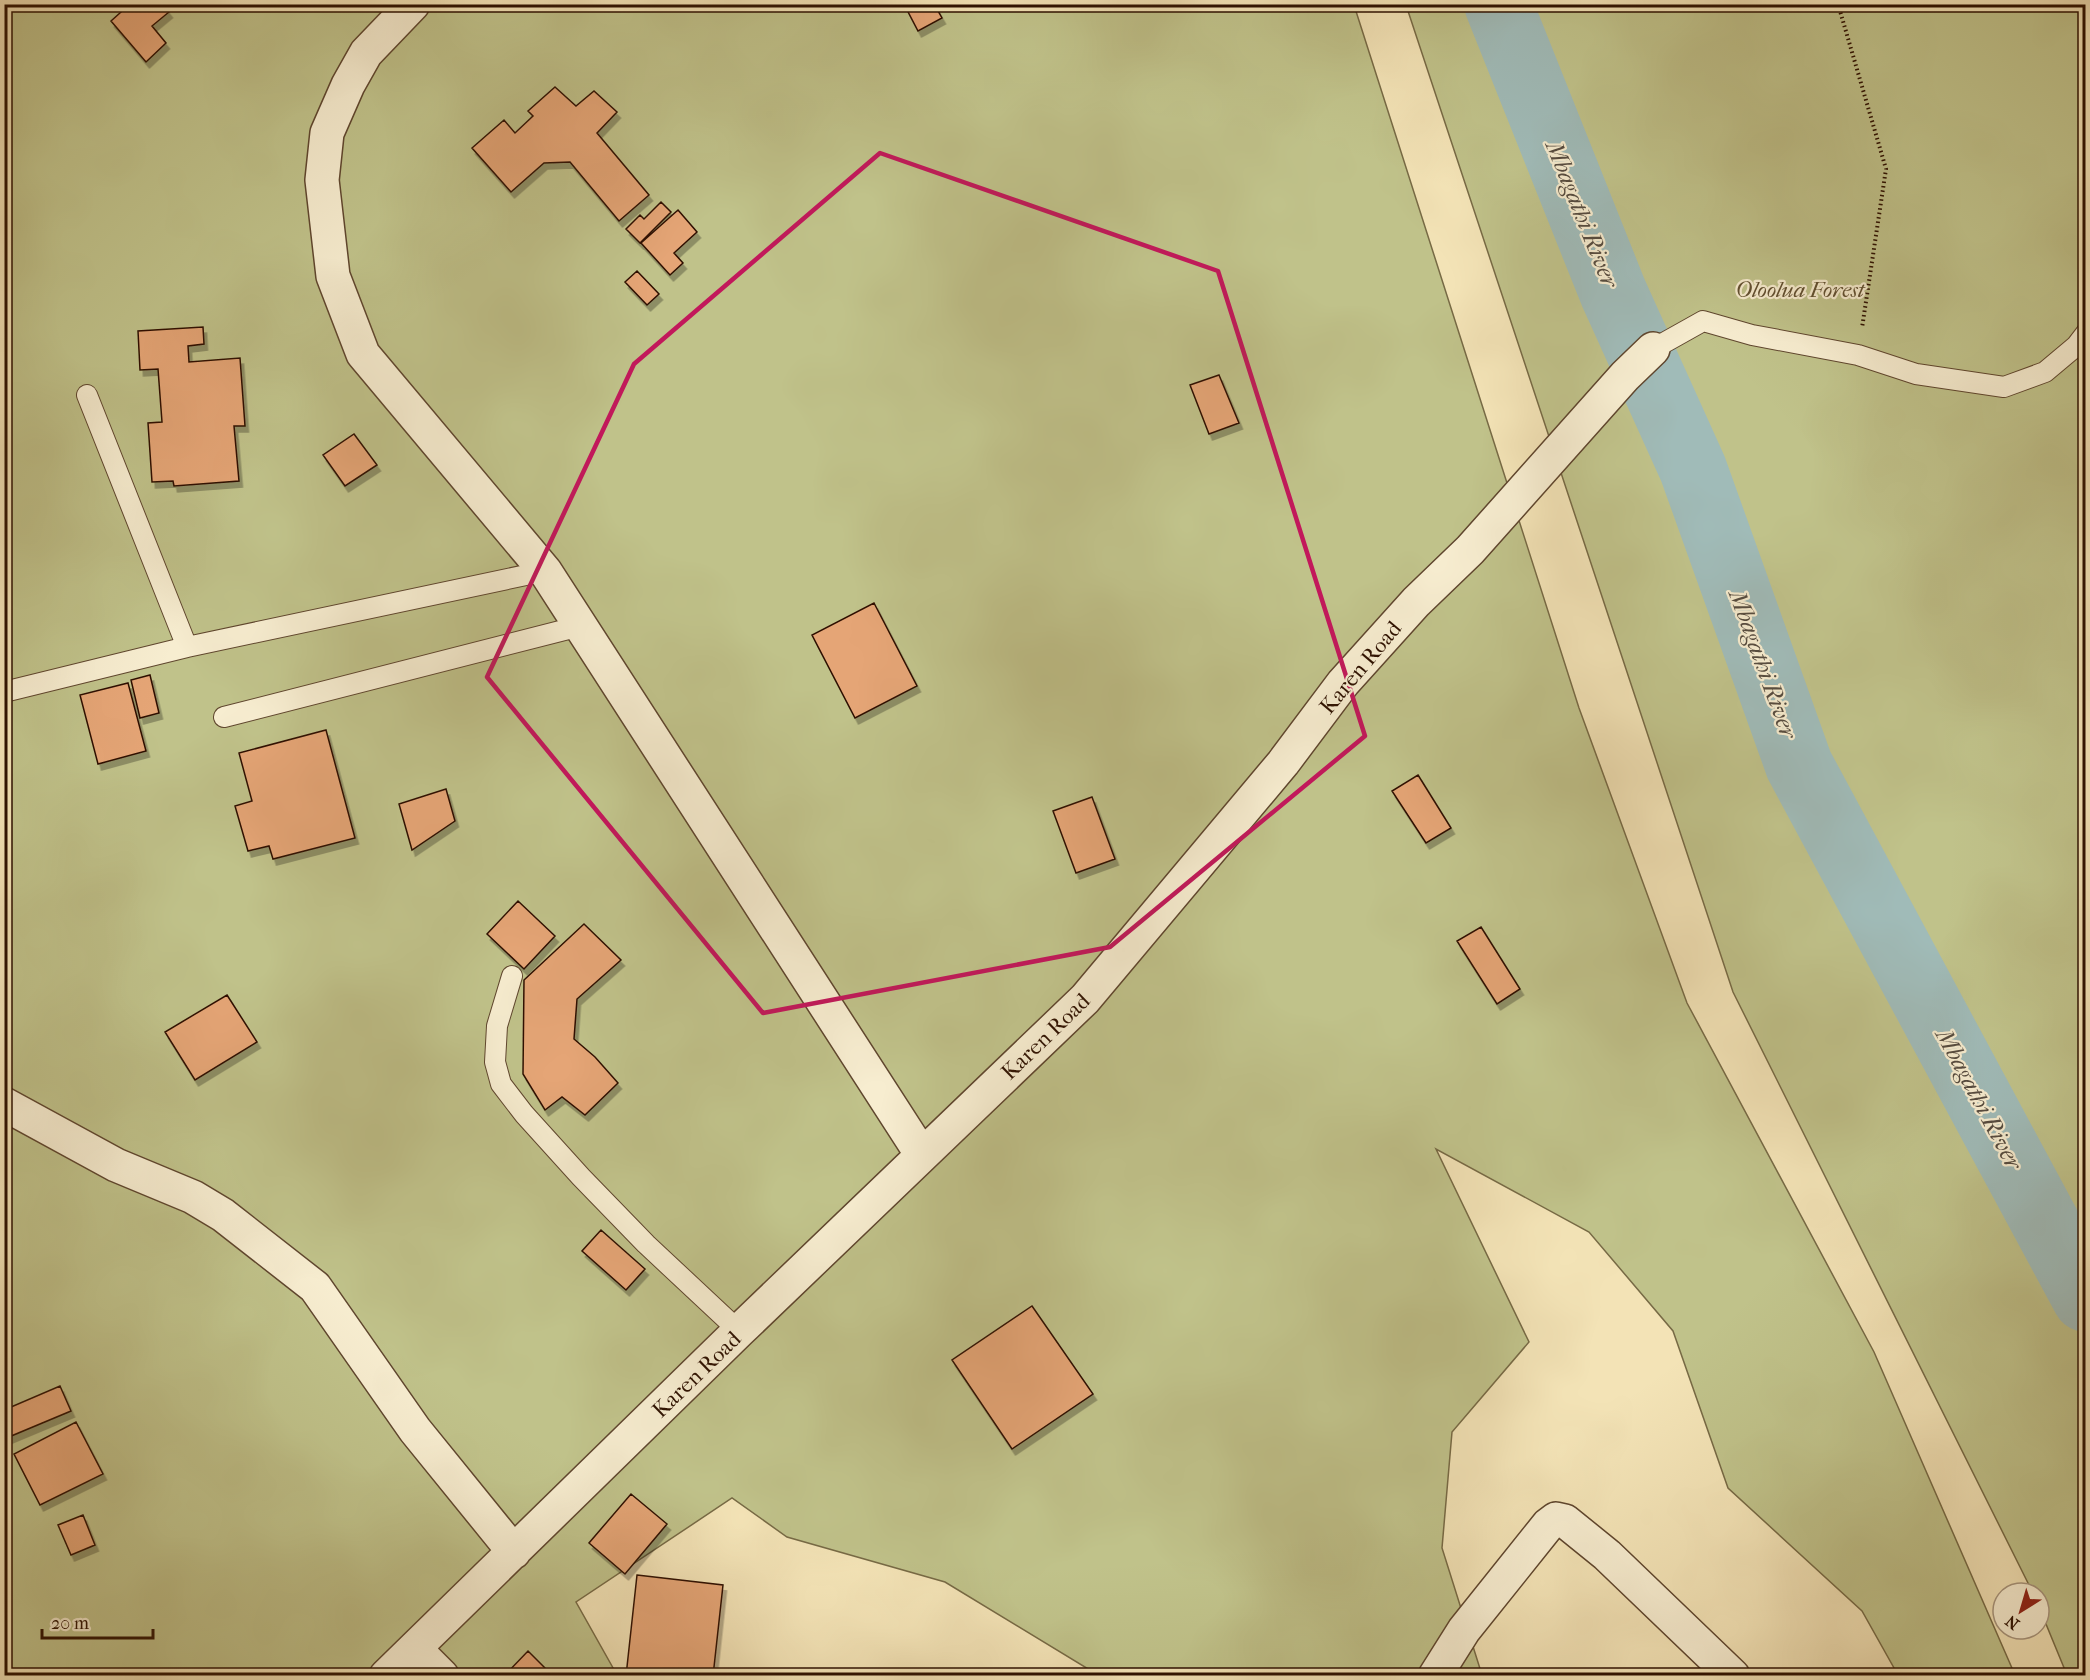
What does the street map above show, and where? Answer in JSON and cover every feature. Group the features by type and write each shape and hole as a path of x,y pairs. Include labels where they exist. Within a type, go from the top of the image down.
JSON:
{"street":[{"path":"413,4 366,53 348,85 327,133 322,180 333,276 363,354 545,571 922,1155"},
{"name":"Karen Road","path":"387,1676 739,1331 1085,999 1283,763 1343,683 1416,602 1470,550 1625,376 1653,349"},
{"path":"4,1104 116,1165 193,1197 224,1215 315,1287 415,1430 514,1552"},
{"path":"1435,1676 1464,1630 1548,1525 1556,1519 1565,1521 1607,1556 1733,1676"},
{"path":"416,1649 442,1676"}],"lane":[{"path":"1653,349 1703,321 1752,335 1858,356 1916,374 2004,387 2045,372 2076,346 2085,333"},
{"path":"87,395 188,647"},
{"path":"4,692 188,647 545,571"},
{"path":"224,717 580,626"},
{"path":"512,976 497,1026 495,1062 501,1084 524,1114 581,1177 646,1244 739,1331"}],"path":[{"path":"1838,4 1886,169 1858,356"}],"highlighted area":[{"path":"880,153 1218,271 1365,736 1110,947 763,1013 487,677 634,364"}],"green space":[{"path":"5,5 1354,5 1579,708 1687,1003 1874,1352 1991,1620 1991,1641 2000,1641 2015,1675 1898,1675 1862,1611 1728,1488 1673,1331 1589,1232 1436,1149 1529,1342 1452,1432 1442,1548 1482,1675 1098,1675 945,1582 787,1537 732,1498 576,1602 617,1675 5,1676"},
{"name":"Oloolua Forest","path":"1406,5 2085,5 2085,1675 2067,1675 2051,1636 2051,1581 2027,1581 1733,992"}],"building":[{"path":"130,4 163,4 169,12 152,26 166,43 146,62 111,21"},
{"path":"934,4 942,18 918,31 905,6"},
{"path":"555,87 576,106 594,91 617,112 597,133 649,195 619,221 570,162 544,163 511,192 472,148 504,120 515,133 533,116 528,111"},
{"path":"661,202 671,212 640,243 626,229 640,215 644,219"},
{"path":"678,210 697,232 674,253 683,263 670,275 641,243"},
{"path":"637,271 659,294 647,305 625,282"},
{"path":"203,327 204,344 188,346 189,362 240,358 245,426 234,426 239,481 174,486 173,481 152,482 148,423 162,422 158,369 140,370 138,331"},
{"path":"1219,375 1239,423 1209,434 1190,385"},
{"path":"354,434 377,465 345,486 323,455"},
{"path":"874,603 917,686 855,718 812,635"},
{"path":"150,675 159,713 140,718 131,680"},
{"path":"128,683 146,751 98,764 80,695"},
{"path":"326,730 355,838 273,859 269,846 248,851 235,806 252,801 239,753"},
{"path":"1418,775 1451,828 1426,843 1392,791"},
{"path":"446,789 455,821 412,850 399,804"},
{"path":"1092,797 1115,859 1076,873 1053,811"},
{"path":"518,901 555,936 524,969 487,934"},
{"path":"584,924 621,960 577,999 574,1039 595,1057 618,1083 585,1115 562,1097 545,1110 523,1074 524,980"},
{"path":"1481,927 1520,989 1497,1004 1457,941"},
{"path":"227,995 257,1042 195,1080 165,1032"},
{"path":"601,1230 645,1269 626,1290 582,1251"},
{"path":"1032,1306 1093,1394 1012,1449 952,1360"},
{"path":"60,1386 71,1411 4,1439 4,1410"},
{"path":"76,1422 103,1474 40,1505 14,1454"},
{"path":"631,1494 667,1524 625,1574 589,1543"},
{"path":"83,1515 95,1545 71,1555 58,1525"},
{"path":"637,1575 723,1585 713,1676 626,1676"},
{"path":"528,1651 553,1676 504,1676"}],"waterway":[{"name":"Mbagathi River","path":"1498,4 1613,292 1693,469 1799,765 2086,1298"}]}
